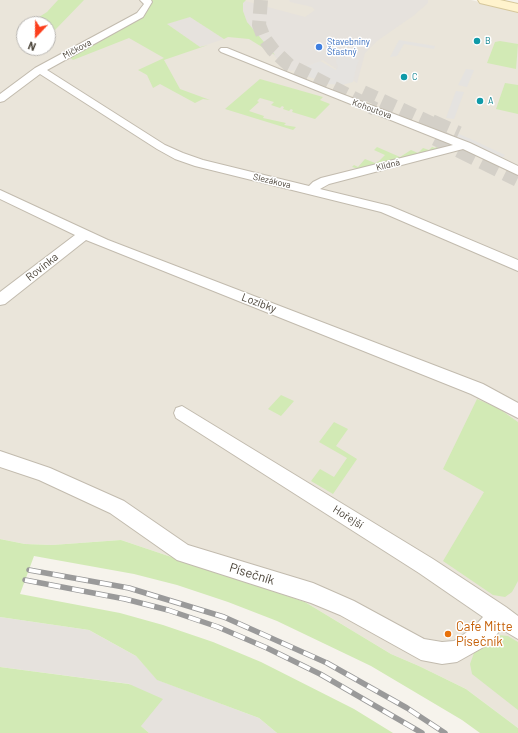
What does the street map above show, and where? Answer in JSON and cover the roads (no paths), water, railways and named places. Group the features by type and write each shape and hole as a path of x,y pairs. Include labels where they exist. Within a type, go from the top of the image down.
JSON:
{"main road":[{"path":"484,0 518,8"}],"street":[{"name":"Míčkova","path":"0,99 39,70 140,15 148,4 148,2 144,0"},
{"name":"Kohoutova","path":"224,50 466,145 518,171"},
{"name":"Slezákova","path":"39,70 161,147 179,156 210,166 313,190 391,212 518,266"},
{"name":"Klidná","path":"313,190 317,185 325,181 466,145"},
{"name":"Lozíbky","path":"0,194 84,235 477,389 518,411"},
{"name":"Rovinka","path":"0,300 84,235"},
{"name":"Hořejší","path":"182,413 512,619"},
{"name":"Písečník","path":"0,459 44,474 117,508 142,523 170,545 184,552 313,593 347,608 421,649 442,654 457,651 512,619"}],"tunnel":[{"path":"261,0 259,25 264,38 273,50 289,65 375,109"},
{"path":"363,92 433,124"},
{"path":"431,123 458,135"},
{"path":"436,137 518,178"}],"railway":[{"path":"29,570 129,588 224,617 327,663 407,708 445,733"},
{"path":"25,580 125,599 168,610 218,627 267,648 320,674 422,733"}],"place":[{"name":"B","path":"477,41"},
{"name":"Stavebniny Šťastný","path":"319,47"},
{"name":"C","path":"404,77"},
{"name":"A","path":"480,101"},
{"name":"Cafe Mitte Písečník","path":"448,634"}]}
